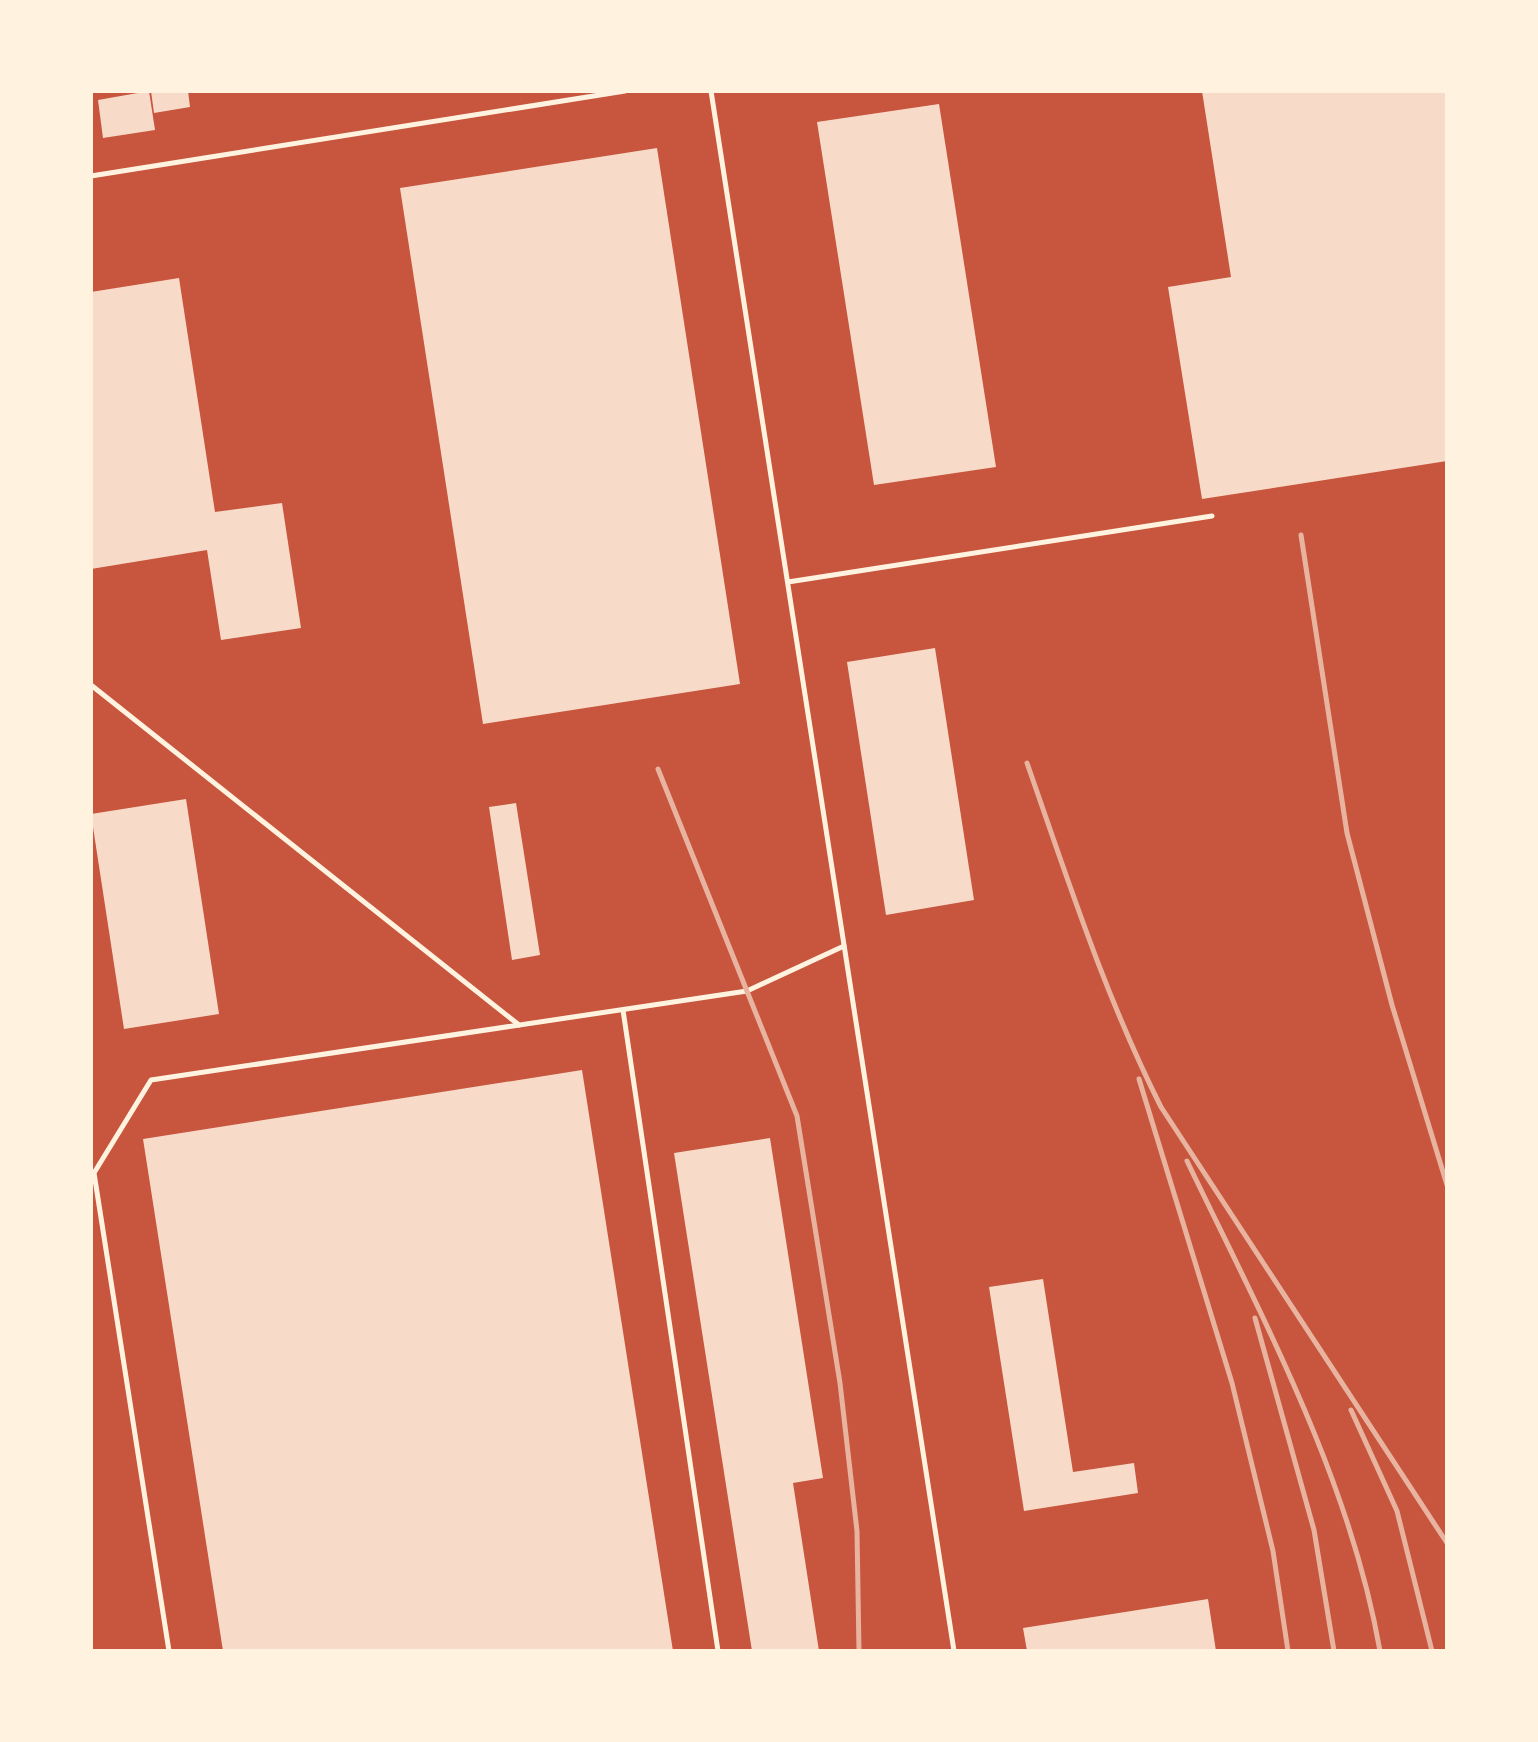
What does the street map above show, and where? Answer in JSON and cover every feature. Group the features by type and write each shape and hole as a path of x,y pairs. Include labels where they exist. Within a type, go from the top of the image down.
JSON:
{"lane":[{"path":"91,176 625,91"},
{"path":"711,91 954,1651"},
{"path":"788,582 1212,516"},
{"path":"91,685 519,1025"},
{"path":"169,1651 94,1173 151,1080 747,991 844,946"},
{"path":"623,1010 718,1651"}],"building":[{"path":"149,91 155,130 103,138 98,100"},
{"path":"151,91 188,91 190,107 154,113"},
{"path":"1202,91 1447,91 1447,461 1202,499 1168,287 1231,277"},
{"path":"939,104 996,467 874,485 817,122"},
{"path":"657,148 740,684 483,724 400,188"},
{"path":"179,278 215,512 282,503 301,628 221,640 207,550 91,569 91,292"},
{"path":"935,648 974,900 886,915 847,662"},
{"path":"186,799 219,1014 124,1029 91,814"},
{"path":"516,803 540,955 512,960 489,807"},
{"path":"582,1070 673,1651 223,1651 143,1139"},
{"path":"770,1138 823,1478 793,1483 819,1651 752,1651 674,1153"},
{"path":"1043,1279 1073,1472 1134,1463 1138,1493 1024,1511 989,1287"},
{"path":"1208,1599 1216,1651 1027,1651 1023,1628"}],"railway":[{"path":"1301,535 1347,833 1392,1005 1447,1185"},
{"path":"1027,763 1105,980 1161,1107 1447,1543"},
{"path":"658,769 797,1116 840,1383 857,1531 859,1651"},
{"path":"1139,1079 1232,1383 1273,1551 1288,1651"},
{"path":"1187,1161 1273,1339 1326,1462 1348,1524 1380,1651"},
{"path":"1255,1318 1314,1530 1334,1651"},
{"path":"1351,1410 1397,1511 1432,1651"}]}
